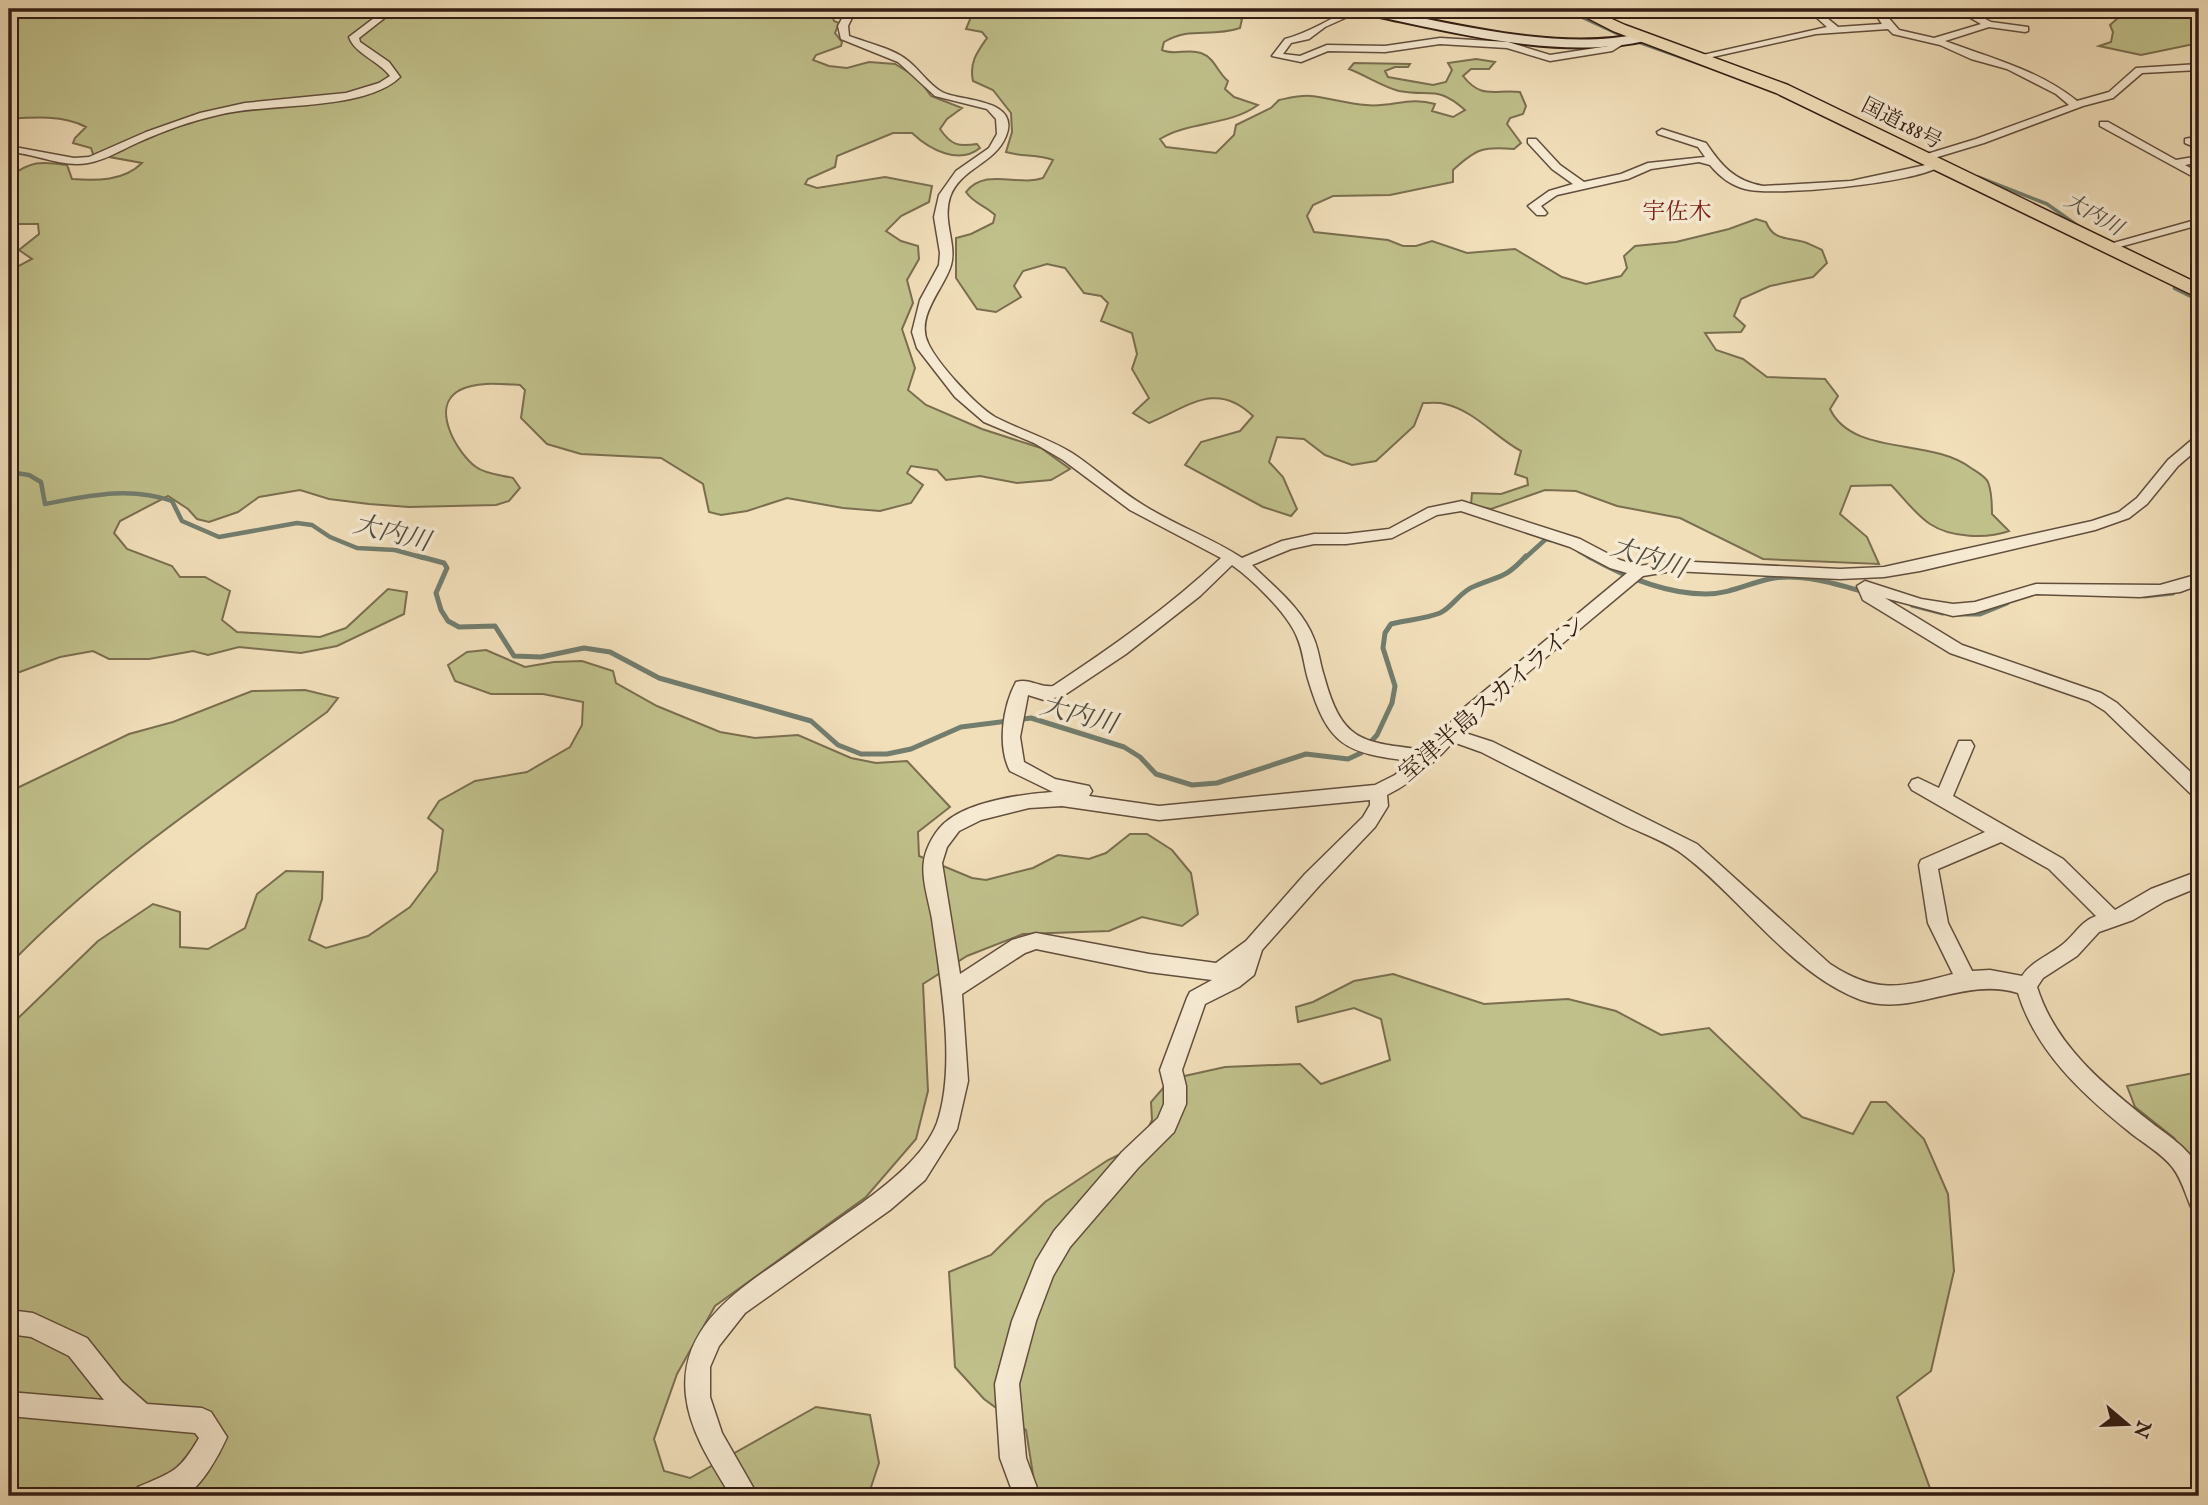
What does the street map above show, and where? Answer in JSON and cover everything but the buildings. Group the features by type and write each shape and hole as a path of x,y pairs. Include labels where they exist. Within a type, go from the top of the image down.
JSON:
{"highway":[{"name":"国道188号","path":"1578,9 1633,41 1699,57 1782,89 2199,292"}],"main road":[{"path":"1360,9 1535,39 1633,41"}],"street":[{"path":"9,149 24,149 83,161 210,114 244,106 376,89 387,85 395,77 386,64 356,43 354,37 391,9"},
{"path":"839,9 839,20 845,21"},
{"path":"851,9 845,21 842,33 844,37 901,60 940,94 991,107 1001,119 1002,135 993,150 960,173 945,195 940,217 946,253 945,265 921,314 918,332 922,345 960,394 989,419 1049,445 1136,507 1236,561 1293,615 1306,638 1319,689 1332,723 1350,741 1374,750 1429,757"},
{"path":"1360,9 1322,25 1306,37 1283,44 1277,56 1301,59 1327,48 1385,49 1440,41 1508,45 1550,58 1612,48 1633,41"},
{"path":"1811,9 1835,29"},
{"path":"1877,9 1888,26 1896,32 1934,41 2025,74 2060,92 2075,104"},
{"path":"1959,9 1989,23 2025,29"},
{"path":"1934,41 1989,23"},
{"path":"1699,57 1835,29 1888,26"},
{"path":"1868,28 1920,49"},
{"path":"1541,213 1534,206 1553,193 1624,177 1648,166 1699,159 1714,162 1723,174 1746,186 1763,189 1851,184 1928,162 2004,130 2075,104 2113,94 2139,70 2199,67"},
{"path":"2104,124 2199,177"},
{"path":"1662,132 1702,145 1710,157 1709,160"},
{"path":"1532,141 1556,167 1584,187"},
{"path":"2175,163 2199,159"},
{"path":"2105,247 2199,222"},
{"path":"1100,804 1095,793 1051,785 1016,766 1011,754 1016,701 1022,686 1044,694 1058,692 1236,561 1314,539 1346,540 1392,533 1433,512 1462,506 1575,543 1615,564 1639,571 1673,566 1840,574 1884,572 2095,525 2124,515 2143,502 2173,463 2199,441"},
{"name":"室津半島スカイライン","path":"745,1496 711,1439 698,1397 698,1367 710,1338 737,1305 882,1202 918,1172 946,1129 957,1081 952,990 933,863 939,844 953,826 976,814 1029,801 1062,799 1158,813 1378,792 1401,780 1429,757 1471,711 1639,571"},
{"path":"1840,574 1956,649 2095,697 2111,707 2199,792"},
{"path":"1866,590 1952,610 1970,609 2026,590 2040,588 2146,592 2185,586 2199,579"},
{"path":"1450,734 1487,747 1690,849 1823,970 1843,983 1891,996 1984,976 2004,978 2026,986"},
{"path":"1942,799 1965,746"},
{"path":"1918,785 2056,864 2110,918"},
{"path":"952,990 1020,946 1036,941 1210,972 1229,967 1253,947 1312,880 1369,822 1379,806 1378,792"},
{"path":"1966,980 1938,923 1927,865 2003,833"},
{"path":"2026,986 2036,972 2070,950 2092,926 2126,914 2158,895 2199,879"},
{"path":"1027,1496 1013,1458 1007,1384 1024,1321 1044,1269 1062,1239 1082,1214 1130,1160 1166,1125 1175,1104 1175,1086 1171,1070 1197,998 1204,992 1234,981 1250,962 1253,947"},
{"path":"2026,986 2034,1011 2074,1070 2100,1095 2179,1158 2192,1178 2199,1199"},
{"path":"9,1322 33,1325 78,1347 113,1391 143,1417"},
{"path":"9,1404 202,1421 214,1437 200,1463 180,1484 147,1496"}],"green space":[{"path":"9,9 815,9 832,15 834,21 839,23 835,33 842,42 841,46 816,55 813,60 829,66 847,68 869,62 895,64 918,78 931,96 962,108 947,119 940,129 948,139 960,145 977,144 980,148 972,153 954,155 936,150 912,133 893,133 837,156 835,167 808,179 805,184 817,188 885,177 932,186 929,202 901,216 886,231 901,241 918,246 919,259 907,280 913,303 902,329 915,368 908,390 926,405 982,429 1041,448 1070,469 1051,480 1017,483 980,476 946,480 937,470 911,466 907,473 923,485 911,503 880,511 843,508 787,498 747,511 721,515 709,512 703,484 661,458 581,454 547,444 521,418 525,390 520,385 474,385 451,397 446,418 449,429 461,451 476,467 513,478 520,488 509,501 496,505 409,507 329,499 300,490 259,497 238,512 209,522 197,519 188,509 168,496 120,521 114,533 127,549 172,566 180,577 205,577 230,591 222,620 237,632 320,637 346,628 388,589 407,592 404,614 337,646 301,653 239,647 208,655 193,651 149,659 109,659 93,651 60,657 9,676 9,271 32,259 19,250 39,234 38,224 9,224 9,177 30,165 50,163 67,165 72,179 100,180 127,173 142,163 93,154 91,148 73,143 86,127 68,120 9,119"},
{"path":"979,9 1221,9 1242,19 1240,28 1229,31 1174,37 1164,42 1162,50 1191,51 1206,55 1228,81 1225,89 1234,97 1258,105 1235,117 1183,129 1160,139 1166,147 1216,153 1234,135 1236,125 1271,108 1279,100 1295,97 1311,96 1375,105 1426,102 1435,104 1432,111 1453,117 1465,110 1447,97 1434,93 1410,93 1387,87 1349,69 1354,63 1410,64 1408,67 1395,67 1385,71 1388,77 1433,85 1446,82 1452,70 1448,63 1476,59 1495,62 1489,69 1471,69 1463,76 1483,91 1520,92 1526,106 1523,114 1510,118 1507,124 1521,143 1514,149 1495,148 1474,153 1453,170 1453,182 1390,195 1333,196 1313,205 1307,216 1314,232 1388,240 1403,246 1416,246 1432,241 1467,253 1515,249 1562,277 1586,284 1621,276 1627,268 1624,256 1635,246 1676,242 1729,229 1756,219 1766,222 1775,234 1822,250 1827,263 1813,277 1770,286 1741,299 1734,316 1745,326 1741,332 1705,333 1716,350 1743,359 1767,377 1825,379 1838,396 1830,409 1841,424 1856,434 1874,441 1935,452 1971,468 1988,482 1992,514 2009,531 1969,536 1939,529 1920,516 1891,485 1851,486 1840,514 1867,537 1879,564 1763,559 1680,518 1617,506 1576,491 1545,490 1491,509 1471,505 1472,493 1501,494 1528,485 1527,478 1515,474 1521,451 1466,412 1443,403 1423,403 1414,426 1376,461 1352,465 1325,455 1304,439 1277,437 1269,462 1283,477 1297,509 1291,516 1263,507 1185,465 1201,442 1240,431 1253,416 1240,405 1214,398 1189,404 1149,423 1133,413 1149,398 1132,369 1137,354 1132,333 1101,321 1108,303 1101,296 1084,293 1065,268 1047,264 1023,271 1014,286 1021,297 996,312 977,309 956,278 956,238 993,223 995,215 966,192 974,185 993,179 1043,178 1053,160 1006,152 1012,132 1011,113 993,90 973,81 973,63 987,38 982,32 966,29 973,12"},
{"path":"2169,9 2199,9 2199,43 2141,55 2099,46 2111,42 2113,32 2110,25 2118,18"},
{"path":"486,650 525,667 582,661 613,671 616,683 657,706 720,732 755,738 798,735 851,758 876,763 907,761 950,807 918,832 919,856 972,878 986,880 1033,868 1058,855 1089,859 1106,853 1130,834 1147,834 1172,850 1191,873 1198,914 1182,926 1142,917 1109,931 1023,934 967,956 923,984 928,1091 916,1139 866,1197 715,1306 677,1374 654,1439 664,1471 690,1478 816,1407 870,1415 879,1463 868,1496 9,1496 9,1027 98,941 153,904 180,912 180,947 208,949 245,928 257,894 286,871 323,872 322,899 309,940 326,948 368,936 410,907 437,871 443,830 428,818 439,801 475,781 527,772 570,747 582,725 583,702 543,694 491,694 455,681 448,665 467,652"},
{"path":"305,690 338,698 327,712 122,863 45,929 9,965 9,792 129,734 173,722 252,691"},
{"path":"1393,974 1484,1004 1568,999 1616,1011 1661,1035 1709,1028 1802,1117 1853,1134 1871,1102 1886,1102 1924,1139 1948,1194 1954,1271 1931,1371 1897,1397 1931,1491 1939,1496 1028,1496 1034,1481 1026,1430 984,1399 955,1367 949,1272 991,1255 1045,1202 1108,1160 1141,1144 1152,1120 1151,1102 1171,1079 1225,1067 1300,1064 1321,1084 1390,1060 1381,1019 1354,1008 1298,1022 1296,1007 1313,1002 1354,981"},
{"path":"2199,1072 2199,1174 2174,1138 2135,1107 2127,1086"}],"waterway":[{"name":"大内川","path":"1564,9 1627,38 1740,78"},
{"name":"大内川","path":"1978,177 2047,204 2081,228"},
{"name":"大内川","path":"2175,288 2199,300"},
{"name":"大内川","path":"9,472 29,475 41,482 45,504 108,494 156,496 172,501 182,521 219,537 297,523 312,525 330,537 357,548 395,550 424,558"},
{"name":"大内川","path":"1525,558 1546,539 1551,540"},
{"name":"大内川","path":"1579,551 1591,558"},
{"name":"大内川","path":"418,556 444,563 447,568 436,593 441,610 448,621 459,627 495,626 514,656 541,657 584,648 610,652 659,678 811,721 838,745 861,754 887,754 911,749 961,727 1031,718 1124,747 1140,757 1156,774 1192,785 1217,783 1306,754 1348,759 1361,753 1377,735 1392,703 1395,686 1383,648 1385,633 1391,624 1440,613 1470,588 1508,572 1526,556"},
{"name":"大内川","path":"1588,556 1615,570 1675,591 1706,594 1769,579 1793,577 1865,592"},
{"name":"大内川","path":"2144,596 2173,593"},
{"name":"大内川","path":"1956,614 1980,614 2007,603"},
{"name":"大内川","path":"1912,605 1943,613"}],"district":[{"name":"宇佐木","path":"1677,211"}]}
